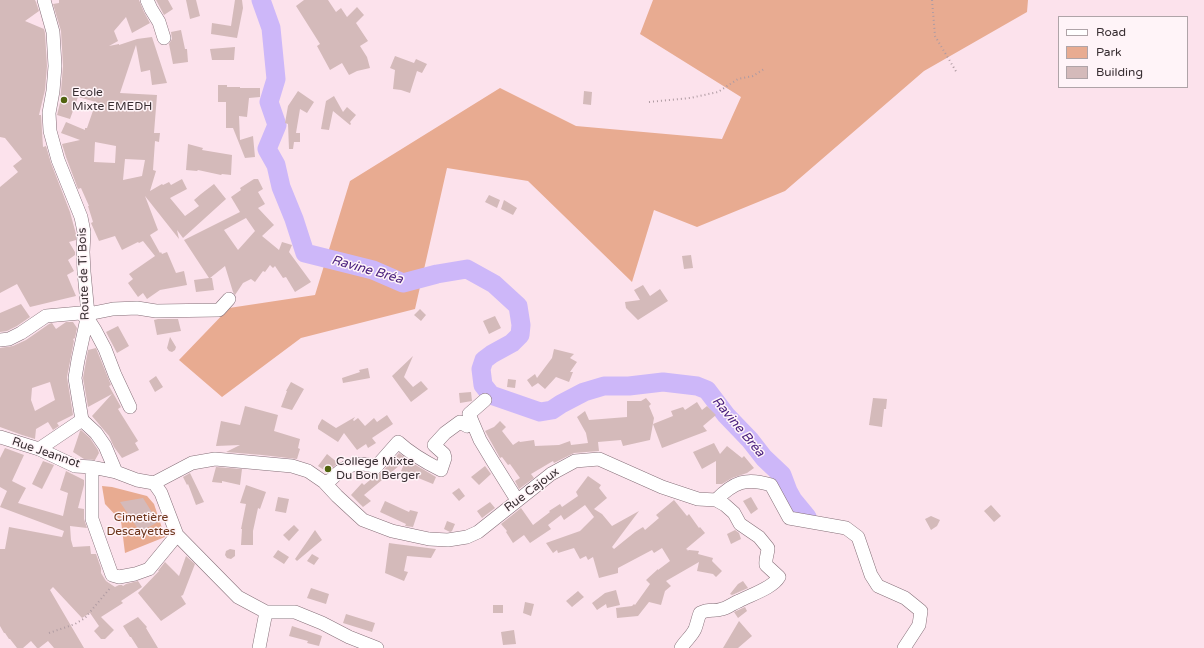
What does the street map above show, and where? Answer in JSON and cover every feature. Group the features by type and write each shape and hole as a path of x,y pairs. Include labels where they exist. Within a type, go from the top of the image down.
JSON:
{"street":[{"name":"Route de Ti Bois","path":"44,0 53,32 55,66 49,113 50,131 58,160 81,217 84,232 83,252 88,317 75,378 82,420"},
{"path":"147,0 159,22 164,38"},
{"path":"88,317 113,309 137,308 156,311 219,310 229,299"},
{"path":"0,340 8,339 21,333 46,316 80,313 88,317 105,349 130,407"},
{"path":"485,400 469,414 488,454 517,500"},
{"path":"324,482 332,480 339,472 350,466 365,463 376,467 398,442 408,452 441,470 445,458 444,454 434,445 445,433 460,422 467,426 471,419"},
{"path":"39,449 82,420 96,433 105,446 116,472"},
{"name":"Rue Jeannot","path":"0,437 39,449 75,466 92,467 116,472 137,480 154,483"},
{"name":"Rue Cajoux","path":"154,483 192,463 215,459 292,466 308,471 324,482 363,520 392,531 429,539 448,540 467,538 478,532 551,474 575,461 600,459 662,487 698,498 716,500"},
{"path":"92,467 92,518 98,540 106,556 112,575 119,577 135,574 149,569 177,535"},
{"path":"681,648 693,633 700,613 706,610 721,610 728,607 766,588 777,581 779,577 766,565 765,559 768,554 768,548 764,542 740,524 730,509 716,500 726,489 744,481 759,481 771,485 788,518 846,528 858,537 870,575 878,586 905,598 922,611 919,626 904,648"},
{"path":"154,483 161,493 177,535 238,597 266,612 295,612 377,648"},
{"path":"259,648 266,612"}],"path":[{"path":"932,0 935,36 957,73"},
{"path":"649,102 690,98 718,92 738,79 753,76 764,69"},
{"path":"50,633 75,624 85,618 119,577"}],"green space":[{"path":"653,0 1028,0 1027,12 924,71 785,191 697,227 654,210 632,282 528,181 447,168 415,309 301,338 222,397 179,360 229,308 315,295 350,181 500,88 576,126 722,139 741,97 640,34"},
{"name":"Cimetière Descayettes","path":"102,486 147,496 154,504 165,537 125,553 121,521 105,504"}],"building":[{"path":"0,0 35,0 39,11 25,21 44,29 45,33 47,66 45,90 39,115 41,115 43,147 46,146 70,212 76,234 76,240 69,242 75,252 75,255 68,260 74,271 67,275 76,296 30,307 17,284 0,293 0,187 18,172 13,166 22,159 5,138 0,137"},
{"path":"59,0 139,0 150,23 132,33 126,17 114,31 118,41 109,46 152,37 167,83 152,85 150,70 141,72 136,45 120,93 157,95 154,133 160,133 159,142 155,141 153,170 156,171 150,191 162,184 163,185 169,182 171,185 182,179 187,189 170,198 185,216 199,206 194,200 214,184 226,199 183,238 177,230 179,239 145,196 158,230 150,235 160,253 161,252 162,254 167,252 176,273 184,271 187,285 160,290 147,299 143,293 138,297 128,283 133,279 129,274 155,256 143,241 122,250 115,236 99,241 91,223 93,222 89,206 81,188 78,189 62,144 80,140 61,133 66,122 85,130 96,102 78,97 70,119 57,115 60,103 63,66 61,31 53,4 59,3","holes":["95,142 116,146 115,163 94,162","125,159 145,160 142,176 123,180"]},
{"path":"156,0 168,0 173,9 164,15"},
{"path":"186,0 196,0 200,16 190,19"},
{"path":"235,0 242,0 243,8 237,38 211,34 212,23 231,26"},
{"path":"304,0 328,0 336,12 341,8 347,17 357,7 364,15 356,23 368,41 360,46 367,57 370,68 357,71 349,75 342,63 330,70 317,46 320,44 296,6"},
{"path":"181,30 185,49 187,49 188,62 173,64 169,44 172,39 171,32"},
{"path":"235,47 234,60 212,60 210,49"},
{"path":"395,56 414,63 416,59 427,64 422,73 417,71 410,93 393,89 395,70 390,68"},
{"path":"218,85 227,85 227,87 240,88 260,88 260,97 249,98 247,117 239,116 240,140 253,136 255,157 245,158 233,128 226,128 226,102 218,102"},
{"path":"298,91 314,102 307,113 300,109 296,133 300,133 300,142 294,142 293,149 289,149 288,124 285,123 288,106"},
{"path":"584,91 592,92 591,105 583,104"},
{"path":"334,96 343,112 347,107 356,115 350,122 350,125 333,111 329,130 321,129 326,101"},
{"path":"188,144 203,148 202,150 232,155 231,175 221,175 198,170 186,170"},
{"path":"254,179 258,179 263,189 258,192 265,204 258,208 274,225 262,236 279,250 282,242 292,245 289,252 311,282 295,292 286,277 283,278 275,266 273,268 270,265 265,272 263,271 255,282 251,279 243,283 235,295 225,266 210,278 212,278 214,290 196,292 194,280 209,278 184,240 240,212 231,197 241,190 240,188","holes":["246,218 255,231 238,250 224,230"]},
{"path":"489,195 500,200 497,208 485,202"},
{"path":"504,200 517,208 513,215 501,209"},
{"path":"691,255 693,268 684,269 682,256"},
{"path":"643,285 650,296 660,289 668,301 638,320 626,308 625,302 640,300 634,290"},
{"path":"21,304 30,317 7,331 0,332 0,313"},
{"path":"420,309 426,315 421,321 414,315"},
{"path":"495,316 501,328 489,334 483,321"},
{"path":"178,319 181,331 157,335 154,320"},
{"path":"66,322 73,322 77,328 75,338 73,339 74,341 67,377 73,415 57,423 59,426 53,430 48,422 36,429 35,439 0,427 0,348 13,346 26,340 49,324 52,323 56,329","holes":["50,382 55,400 35,411 31,400 32,388"]},
{"path":"118,326 129,346 117,353 106,332"},
{"path":"170,337 176,347 172,352 167,348"},
{"path":"96,348 111,385 109,386 121,407 118,409 138,441 135,443 139,450 122,458 114,447 109,436 92,416 112,394 88,407 83,378 88,350"},
{"path":"554,349 574,354 570,358 577,362 570,372 573,372 569,382 556,377 545,389 538,383 532,387 527,380 535,374 537,378 552,358"},
{"path":"413,356 404,377 413,387 421,381 428,389 411,402 392,376"},
{"path":"368,368 370,378 343,383 342,378 360,372 359,370"},
{"path":"156,376 163,387 155,392 149,381"},
{"path":"508,379 516,380 515,388 507,387"},
{"path":"291,382 304,389 292,410 281,407 286,391"},
{"path":"471,392 472,401 460,403 459,393"},
{"path":"646,398 651,404 649,406 654,418 650,440 623,446 621,440 598,442 599,451 574,453 554,463 553,461 531,474 534,478 519,489 515,481 520,478 510,464 508,465 502,457 500,458 485,431 494,427 500,421 506,427 502,431 513,445 519,441 534,440 535,446 559,445 570,441 571,445 588,443 586,433 577,417 585,411 589,420 627,417 627,401 641,401"},
{"path":"873,398 887,399 882,427 869,425"},
{"path":"697,402 702,410 707,406 716,415 703,426 707,431 662,448 653,424 673,416 671,411 683,407 685,410"},
{"path":"245,406 278,415 274,431 300,439 298,448 300,449 297,459 226,452 240,445 216,446 221,421 240,425"},
{"path":"387,415 393,424 372,438 376,443 368,448 366,444 357,450 344,433 338,442 318,429 322,419 336,428 355,417 353,420 354,421 358,418 365,426 374,418 377,422"},
{"path":"81,430 90,438 98,450 99,453 95,460 84,459 73,452"},
{"path":"714,443 720,454 727,446 742,458 744,456 754,468 747,473 732,478 722,484 716,484 716,461 702,469 693,452"},
{"path":"5,448 24,455 12,481 26,488 18,503 63,516 68,493 60,490 66,471 84,480 78,508 84,509 84,519 87,528 70,526 73,547 90,546 91,554 96,554 101,568 101,573 106,581 115,587 138,581 142,587 121,601 123,603 101,617 114,630 105,639 101,639 94,631 99,626 90,613 82,618 53,587 50,590 84,648 54,648 48,641 37,648 31,641 23,648 17,648 0,626 0,549 5,549 9,527 62,537 64,531 0,507 7,491 0,487 0,458"},
{"path":"399,453 436,477 433,484 401,471 406,460 364,495 371,501 363,507 351,495 362,483 364,485 382,472"},
{"path":"327,454 338,463 327,472 318,466"},
{"path":"43,461 54,465 42,489 32,484"},
{"path":"485,466 491,474 479,485 471,477"},
{"path":"216,467 242,469 240,485 222,481 222,483 212,482"},
{"path":"190,473 204,502 196,505 188,484 187,485 183,477"},
{"path":"588,476 601,485 599,488 607,498 594,509 602,514 612,526 639,511 612,547 614,549 643,527 645,530 659,518 656,515 674,500 687,516 689,514 699,528 700,527 705,533 686,549 688,550 687,551 699,551 698,554 713,558 712,561 722,571 716,577 713,574 697,571 699,562 666,581 671,586 665,591 661,605 649,602 638,616 617,618 616,608 635,605 650,584 646,580 670,561 662,548 654,553 652,550 618,568 618,573 599,578 593,557 588,560 586,556 580,559 574,548 558,553 557,550 553,553 546,543 580,531 594,517 585,505 564,520 561,515 548,525 551,529 530,543 524,535 513,543 506,532 507,531 501,524 521,508 533,525 550,512 549,511 560,504 562,507 578,496 576,492"},
{"path":"246,485 266,492 260,509 258,508 253,531 253,545 241,545 241,529 246,504 240,503"},
{"path":"459,488 465,496 459,501 452,493"},
{"path":"278,497 289,499 286,513 275,511"},
{"path":"751,497 758,509 751,514 743,501"},
{"path":"143,498 158,522 140,532 120,502"},
{"path":"385,501 409,512 410,510 418,512 413,527 405,526 406,524 380,512"},
{"path":"490,502 495,508 482,518 477,511"},
{"path":"991,505 1001,516 994,522 984,511"},
{"path":"931,516 940,520 937,526 931,530 925,519"},
{"path":"447,521 455,524 450,532 444,529"},
{"path":"294,525 299,530 289,541 283,535"},
{"path":"315,530 322,540 297,561 295,559"},
{"path":"735,530 739,533 741,539 731,544 727,534"},
{"path":"389,543 436,549 431,558 407,556 404,571 408,572 404,581 385,573"},
{"path":"230,549 235,550 235,556 231,559 227,558 225,555 226,551"},
{"path":"278,550 289,557 284,564 273,557"},
{"path":"312,554 319,558 314,565 307,561"},
{"path":"186,556 195,564 183,595 181,596 186,604 161,621 138,593 159,571 165,562 179,576"},
{"path":"743,581 748,588 732,595 730,594 738,584"},
{"path":"311,588 329,594 326,604 307,598"},
{"path":"616,590 620,605 607,608 606,604 597,610 592,603 605,593"},
{"path":"578,591 584,597 572,607 566,601"},
{"path":"525,602 534,604 531,616 523,613"},
{"path":"493,605 503,605 503,613 493,613"},
{"path":"745,607 747,611 738,618 734,612"},
{"path":"346,614 375,623 372,632 343,623"},
{"path":"138,617 147,627 146,628 158,648 138,648 130,637 123,626"},
{"path":"739,621 752,636 738,648 723,648"},
{"path":"292,626 322,636 319,646 307,643 308,641 289,636"},
{"path":"514,630 516,644 503,645 501,632"}],"waterway":[{"name":"Ravine Bréa","path":"261,0 271,28 276,79 269,102 277,125 267,149 276,165 281,187 294,219 305,253 373,270 403,283 437,274 467,269 494,284 518,306 521,325 520,335 512,343 484,360 481,369 483,385 491,395 540,412 552,410 584,392 604,386 629,386 663,382 697,386 707,390 726,415 750,440 764,458 782,475 793,500 807,517"}],"place":[{"name":"Ecole Mixte EMEDH","path":"64,100"},
{"name":"College Mixte Du Bon Berger","path":"328,469"}]}
